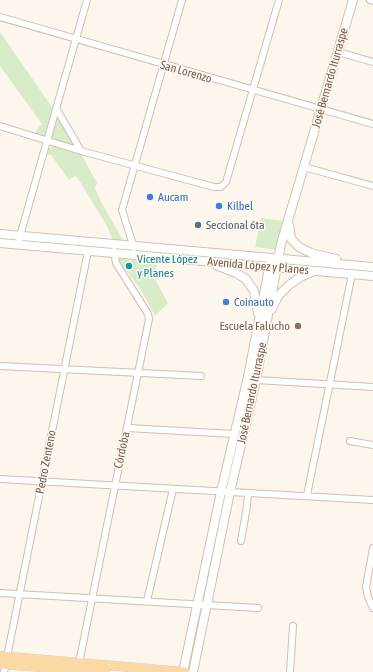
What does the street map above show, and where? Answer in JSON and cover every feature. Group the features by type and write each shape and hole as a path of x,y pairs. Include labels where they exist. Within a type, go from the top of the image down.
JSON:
{"main road":[{"name":"José Bernardo Iturraspe","path":"225,492 256,380 262,329 274,258 289,216 353,0"},
{"path":"289,216 290,235 302,250 371,267"},
{"name":"Avenida López y Planes","path":"0,235 371,267"},
{"name":"Avenida López y Planes","path":"0,243 373,276"},
{"path":"194,260 224,268 246,279 256,296 262,329"},
{"path":"262,329 275,302 284,289 302,276 320,271"},
{"name":"José Bernardo Iturraspe","path":"183,672 202,604 225,492 234,434 262,329"},
{"name":"José Bernardo Iturraspe","path":"193,672 202,604"},
{"path":"3,663 78,668 183,672"},
{"path":"78,668 105,672"}],"street":[{"path":"19,245 20,236 87,0"},
{"path":"137,255 122,210 182,0"},
{"path":"0,126 135,166 217,188 221,187 226,182 279,0"},
{"name":"San Lorenzo","path":"0,17 373,124"},
{"path":"338,52 373,62"},
{"path":"56,108 81,151"},
{"path":"304,167 373,186"},
{"name":"Córdoba","path":"78,668 149,319 148,314 116,263 113,245"},
{"name":"Pedro Zenteno","path":"3,663 43,482 88,251"},
{"path":"307,495 352,274"},
{"path":"0,366 201,376"},
{"path":"256,380 373,387"},
{"path":"127,428 234,434"},
{"path":"350,441 373,445"},
{"path":"0,480 307,495 373,500"},
{"path":"147,601 173,489"},
{"path":"241,541 248,493"},
{"path":"373,548 366,587 373,608"},
{"path":"0,593 258,608"},
{"path":"290,672 293,626"}],"green space":[{"path":"0,32 54,110 47,132 43,136 35,134 37,129 42,124 0,66"},
{"path":"58,116 74,145 52,137"},
{"path":"54,146 81,154 97,183 95,188 100,200 124,242 113,241 107,226 77,177 75,176 69,180 51,155 47,154 48,149"},
{"path":"261,218 283,221 277,250 255,247"},
{"path":"117,258 157,263 155,279 168,303 155,316 141,290"}],"place":[{"name":"Aucam","path":"150,197"},
{"name":"Kilbel","path":"219,206"},
{"name":"Seccional 6ta","path":"198,225"},
{"name":"Vicente López y Planes","path":"129,266"},
{"name":"Coinauto","path":"226,302"},
{"name":"Escuela Falucho","path":"298,326"}]}
